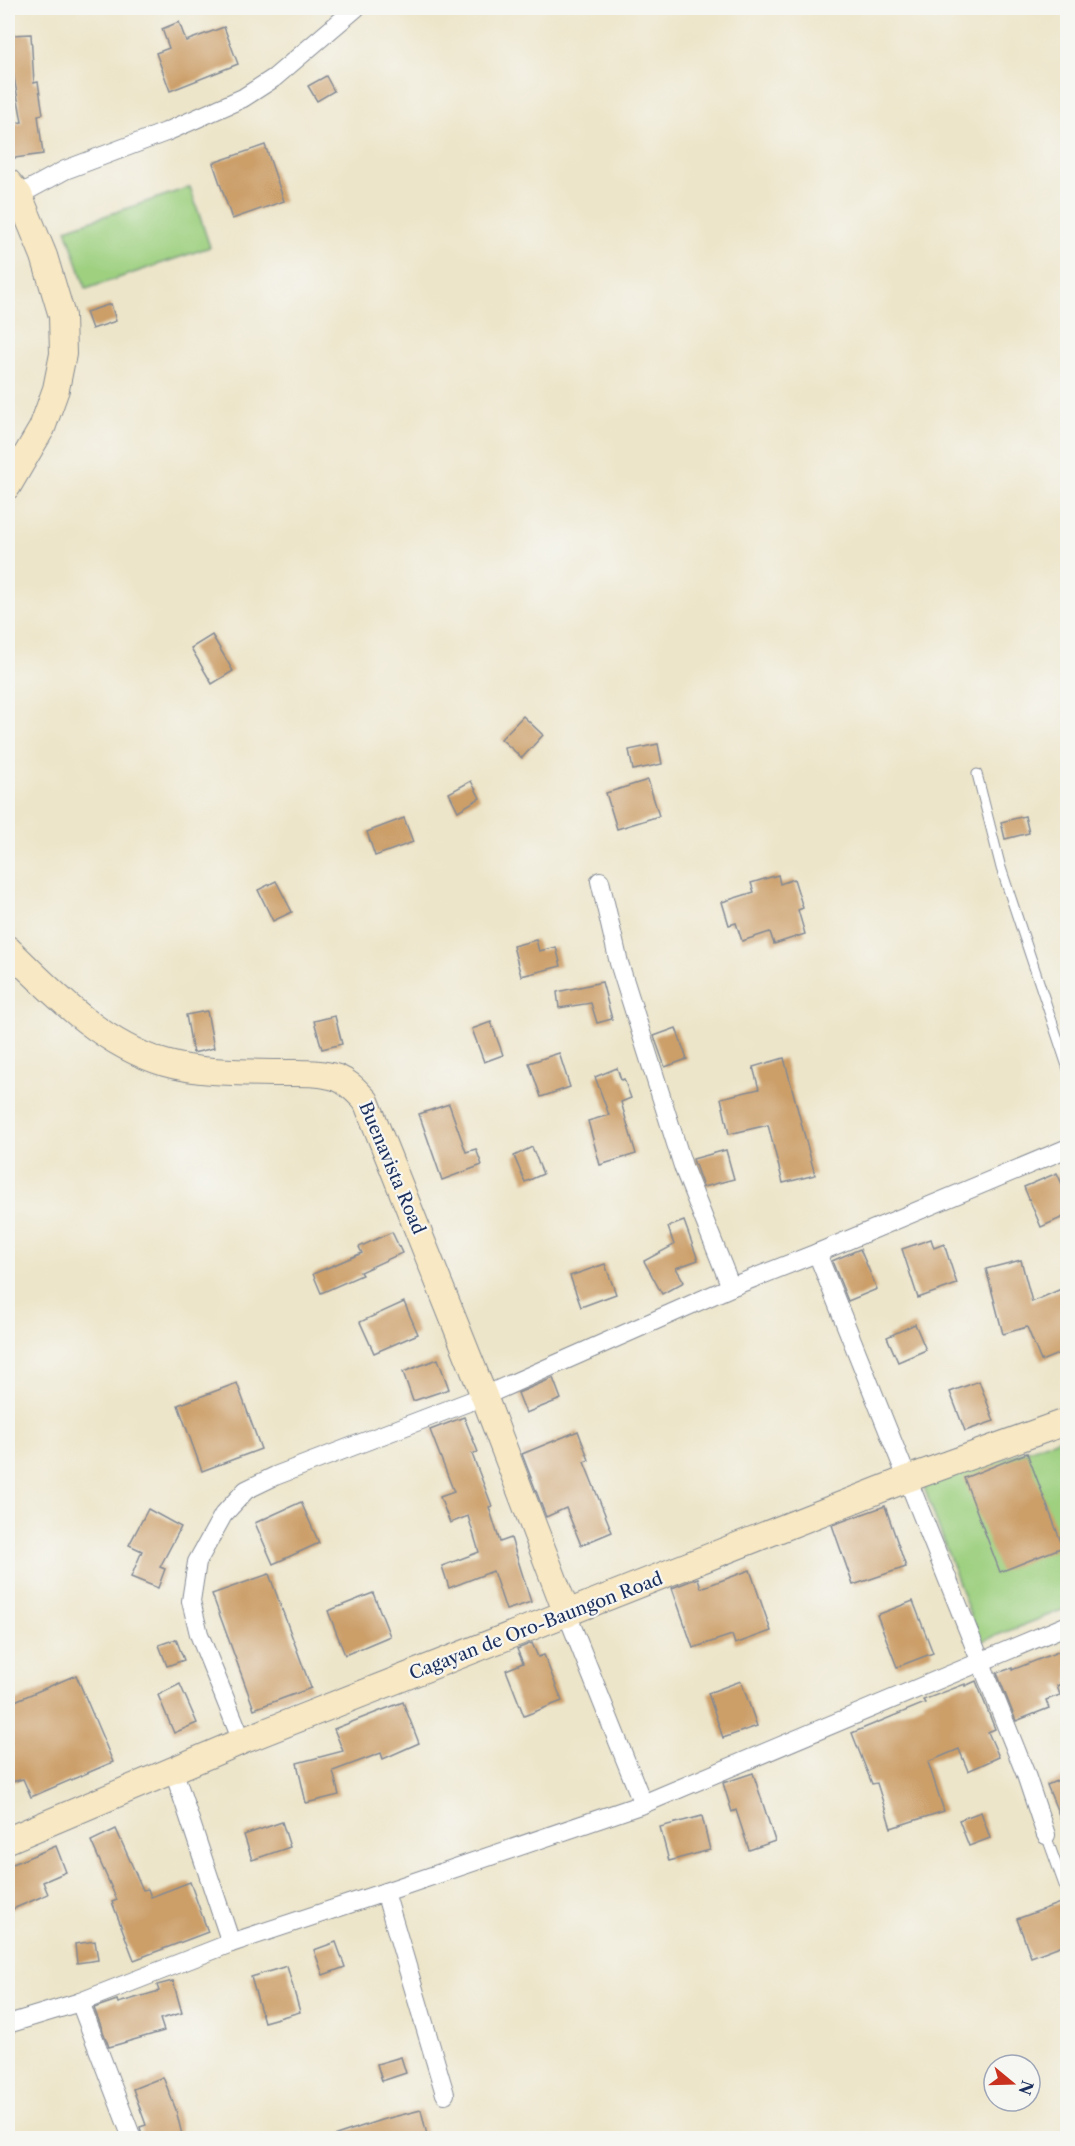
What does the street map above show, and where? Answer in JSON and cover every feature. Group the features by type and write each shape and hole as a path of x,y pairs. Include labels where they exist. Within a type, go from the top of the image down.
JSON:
{"street":[{"path":"8,486 42,428 56,389 63,354 62,316 44,256 13,189 166,132 243,98 274,78 356,8"},
{"path":"600,881 619,963 684,1168 731,1287"},
{"name":"Buenavista Road","path":"8,949 60,1000 105,1035 135,1052 165,1063 201,1071 315,1074 337,1078 350,1084 366,1101 484,1395 567,1614"},
{"path":"242,1741 199,1634 191,1601 198,1562 223,1515 246,1490 275,1476 484,1395 731,1287 1068,1148"},
{"path":"817,1253 1026,1775 1046,1835"},
{"name":"Cagayan de Oro-Baungon Road","path":"8,1840 242,1741 908,1479 1068,1421"},
{"path":"567,1614 643,1804"},
{"path":"8,2024 80,2002 231,1943 643,1804 1068,1625"},
{"path":"173,1769 231,1943"},
{"path":"385,1892 445,2094"},
{"path":"80,2002 132,2139"}],"lane":[{"path":"977,774 1000,868 1068,1069"},
{"path":"1046,1835 1065,1888"}],"green space":[{"path":"190,187 210,247 86,289 66,229"},
{"path":"1067,1436 1067,1608 980,1642 924,1487"}],"building":[{"path":"179,22 186,41 224,27 238,64 170,91 156,53 169,48 162,29"},
{"path":"31,34 34,83 38,82 43,114 38,115 43,154 8,159 8,128 14,127 14,123 22,122 13,72 11,35"},
{"path":"326,76 334,91 317,101 308,86"},
{"path":"265,145 284,201 232,219 213,163"},
{"path":"111,304 116,321 92,329 86,312"},
{"path":"212,635 233,671 212,684 191,648"},
{"path":"523,716 543,735 522,758 501,739"},
{"path":"658,744 662,764 633,770 629,750"},
{"path":"648,780 659,816 617,829 606,793"},
{"path":"471,781 480,798 458,811 449,793"},
{"path":"1025,816 1029,833 1005,839 1001,822"},
{"path":"404,818 413,842 375,856 367,832"},
{"path":"778,875 780,884 794,879 803,908 798,910 805,934 774,944 770,932 742,941 736,923 729,925 722,902 754,892 751,883"},
{"path":"276,881 292,912 273,921 258,890"},
{"path":"536,940 539,951 556,947 561,966 521,976 513,946"},
{"path":"602,982 612,1019 597,1023 591,1003 559,1008 557,992"},
{"path":"207,1011 214,1048 193,1053 186,1015"},
{"path":"335,1016 342,1044 322,1049 314,1021"},
{"path":"491,1022 503,1055 484,1062 472,1029"},
{"path":"676,1028 687,1059 665,1067 654,1036"},
{"path":"559,1053 570,1087 541,1097 529,1063"},
{"path":"784,1058 815,1175 783,1183 768,1125 729,1134 721,1098 759,1089 753,1067"},
{"path":"617,1068 631,1098 621,1102 636,1154 600,1165 588,1121 609,1115 595,1077"},
{"path":"449,1104 466,1152 476,1149 482,1165 442,1180 419,1114"},
{"path":"532,1147 543,1174 525,1182 514,1156"},
{"path":"726,1150 734,1179 703,1187 693,1159"},
{"path":"1057,1173 1068,1197 1068,1215 1041,1227 1024,1187"},
{"path":"684,1221 698,1260 676,1268 684,1282 662,1294 644,1261 674,1245 668,1227"},
{"path":"392,1232 402,1253 360,1272 362,1275 321,1293 313,1274 362,1253 359,1247"},
{"path":"931,1239 934,1248 944,1244 957,1284 918,1298 902,1249"},
{"path":"860,1249 877,1289 848,1301 832,1261"},
{"path":"1021,1260 1032,1302 1068,1286 1068,1350 1041,1361 1027,1327 1003,1334 986,1269"},
{"path":"605,1264 616,1294 581,1307 570,1276"},
{"path":"404,1302 418,1334 374,1353 360,1322"},
{"path":"915,1324 926,1350 898,1362 887,1337"},
{"path":"438,1359 449,1389 413,1401 403,1372"},
{"path":"553,1378 561,1399 526,1413 518,1393"},
{"path":"979,1381 994,1421 965,1431 950,1392"},
{"path":"237,1383 261,1449 202,1471 178,1405"},
{"path":"464,1417 478,1452 472,1454 492,1506 489,1507 500,1542 511,1538 531,1602 506,1610 493,1571 449,1588 442,1566 479,1552 468,1516 450,1523 440,1497 454,1492 430,1430"},
{"path":"578,1431 589,1460 584,1462 612,1532 581,1545 566,1508 546,1517 522,1454"},
{"path":"1027,1453 1063,1547 1000,1572 964,1478"},
{"path":"301,1502 319,1543 273,1564 255,1523"},
{"path":"885,1506 906,1567 853,1585 832,1525"},
{"path":"148,1509 181,1527 160,1567 165,1569 158,1588 131,1577 142,1551 129,1545"},
{"path":"750,1570 771,1631 735,1644 732,1635 693,1648 672,1588 698,1578 701,1588"},
{"path":"269,1574 311,1688 254,1709 212,1594"},
{"path":"373,1593 390,1636 345,1655 328,1611"},
{"path":"913,1601 933,1653 897,1667 877,1615"},
{"path":"176,1639 184,1660 167,1666 159,1645"},
{"path":"532,1643 538,1657 544,1655 562,1701 524,1716 506,1670 523,1663 517,1649"},
{"path":"1068,1648 1068,1697 1061,1684 1057,1686 1060,1695 1046,1700 1049,1708 1016,1721 997,1673 1012,1668 1012,1670"},
{"path":"76,1675 113,1762 31,1797 23,1779 8,1783 8,1704"},
{"path":"741,1681 757,1726 723,1738 708,1693"},
{"path":"976,1681 995,1729 988,1732 999,1757 968,1771 959,1749 928,1762 944,1811 891,1828 877,1783 872,1784 852,1733 925,1703 923,1700"},
{"path":"180,1684 197,1723 174,1733 158,1695"},
{"path":"403,1702 419,1743 383,1759 381,1753 333,1771 339,1795 306,1803 297,1763 343,1751 334,1729"},
{"path":"753,1773 775,1841 749,1850 736,1810 732,1812 723,1783"},
{"path":"1068,1776 1068,1835 1067,1835 1047,1785"},
{"path":"981,1812 990,1838 969,1846 959,1820"},
{"path":"702,1816 710,1850 669,1861 660,1827"},
{"path":"282,1822 290,1847 252,1860 244,1835"},
{"path":"116,1829 143,1890 148,1889 151,1897 190,1882 208,1932 134,1960 112,1902 117,1900 91,1841"},
{"path":"56,1846 66,1872 43,1882 48,1894 8,1911 8,1866"},
{"path":"1068,1900 1068,1943 1031,1957 1017,1919"},
{"path":"95,1941 98,1960 77,1963 75,1944"},
{"path":"336,1942 345,1967 323,1975 314,1950"},
{"path":"287,1966 300,2012 264,2022 251,1977"},
{"path":"173,1981 182,2013 160,2019 164,2031 109,2047 94,2008 117,2000 118,2003 159,1991 157,1985"},
{"path":"401,2057 406,2073 382,2081 377,2064"},
{"path":"163,2077 176,2110 183,2139 143,2139 140,2127 146,2125 133,2089"},
{"path":"421,2110 427,2135 415,2139 337,2139 336,2135"}]}
